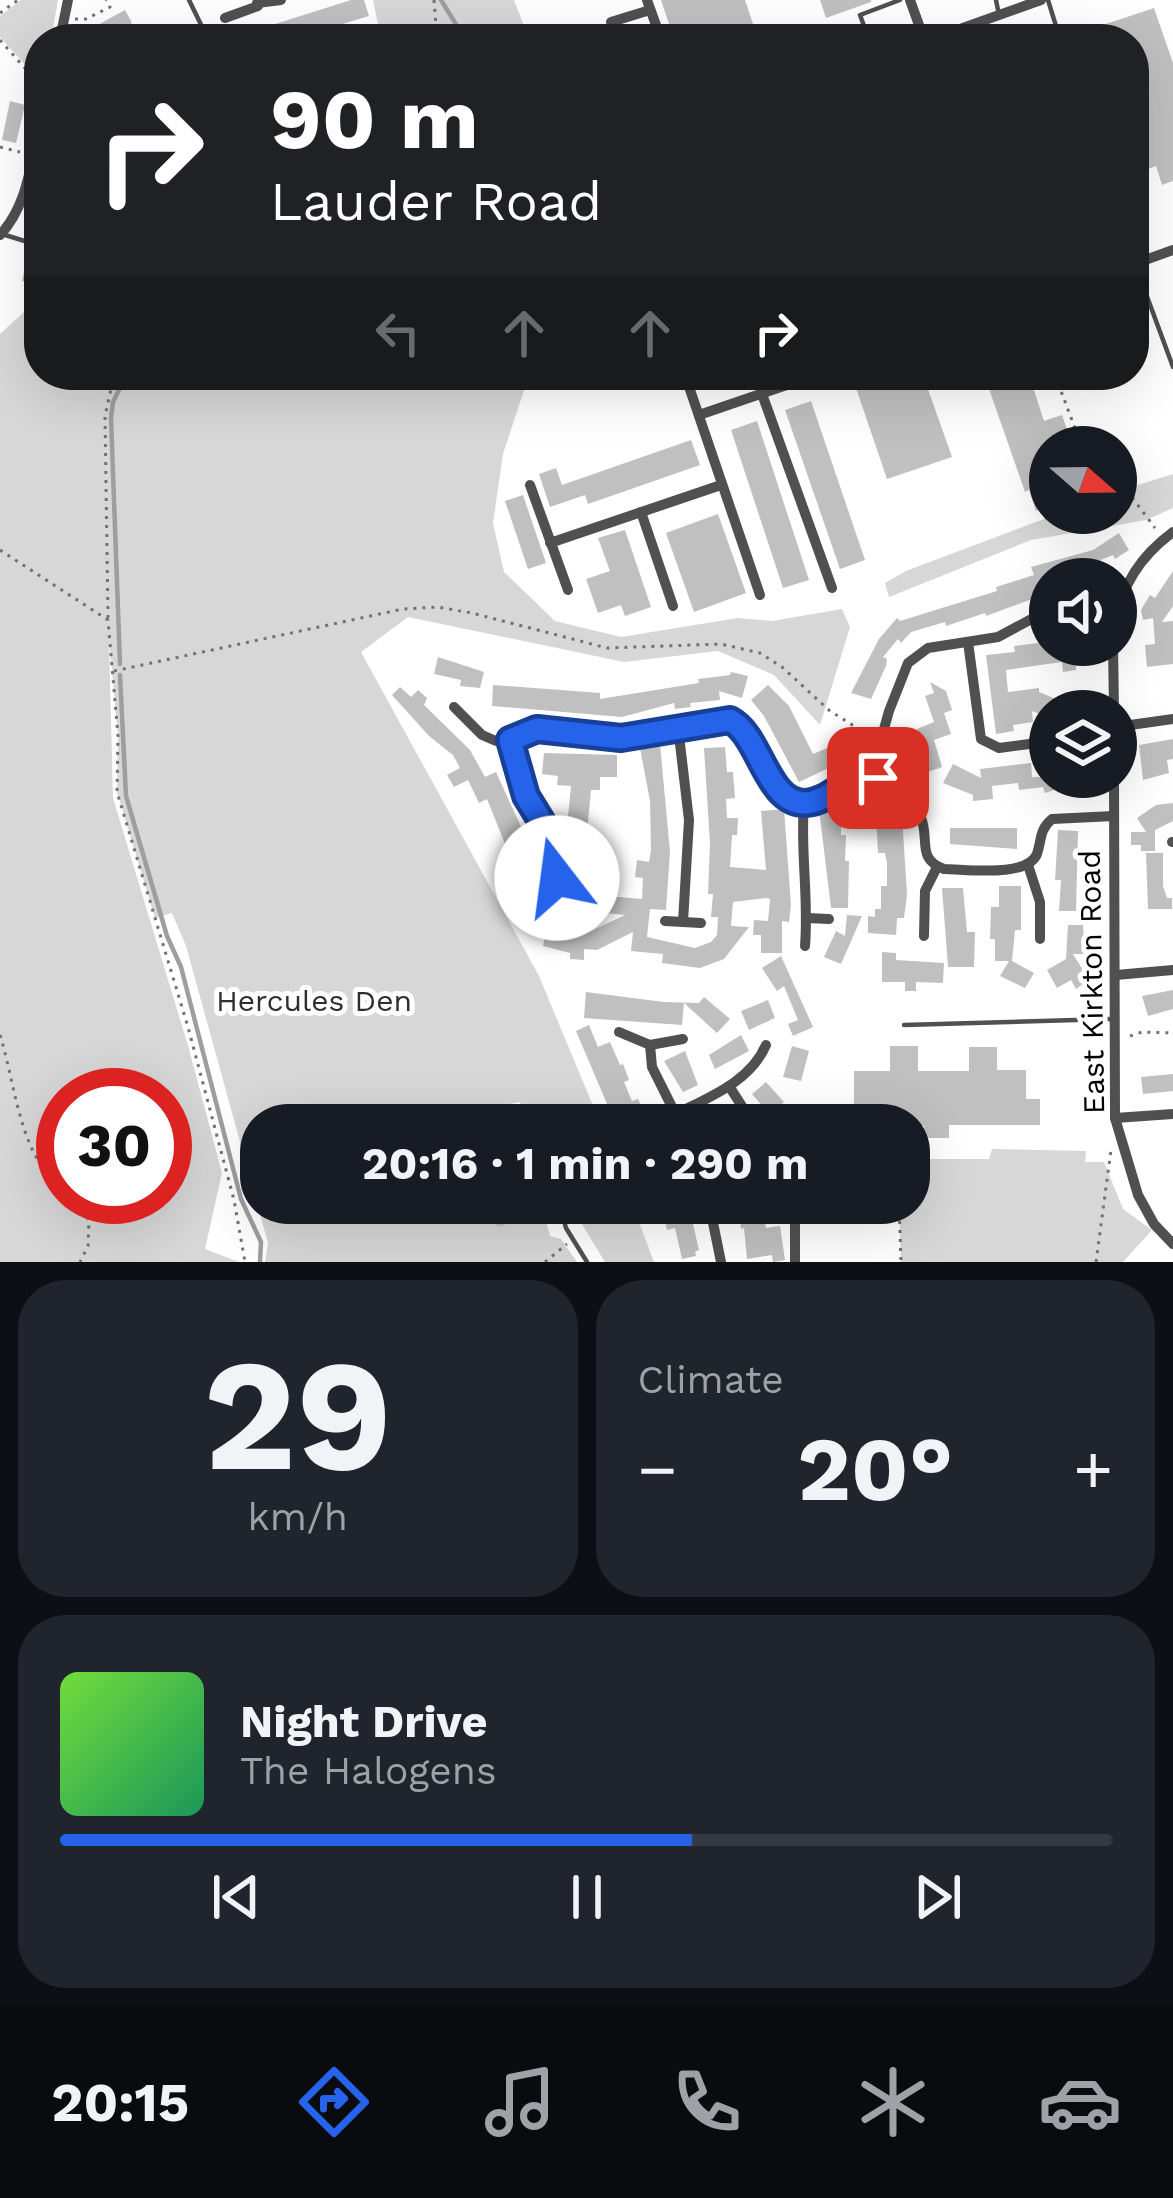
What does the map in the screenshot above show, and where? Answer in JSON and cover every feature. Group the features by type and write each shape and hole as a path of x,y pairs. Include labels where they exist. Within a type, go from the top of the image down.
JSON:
{"street":[{"path":"63,24 68,0"},
{"path":"225,18 257,3 281,0"},
{"path":"974,24 1045,0"},
{"path":"611,22 649,5"},
{"path":"1,234 15,217 24,186"},
{"path":"690,390 760,595"},
{"path":"699,415 774,390"},
{"path":"763,394 832,588"},
{"path":"530,485 568,590"},
{"path":"550,543 721,485"},
{"path":"640,512 673,606"},
{"path":"1137,569 1168,536"},
{"path":"871,776 908,663 928,648 998,637 1029,620"},
{"path":"968,642 981,740 999,748 1029,744"},
{"path":"454,707 489,739 510,740 537,729 621,738 721,719 749,733 771,781 804,803"},
{"path":"1137,724 1173,719"},
{"path":"677,727 689,820 683,922"},
{"path":"510,740 526,796 550,835 557,878 568,902"},
{"path":"804,803 857,778 871,776 885,782 920,816 925,852 937,867 1016,869 1028,865 1037,853 1041,830 1052,819 1114,816"},
{"name":"East Kirkton Road","path":"1114,798 1115,1118 1138,1196 1173,1244"},
{"path":"804,803 805,946"},
{"path":"1028,865 1040,902 1040,939"},
{"path":"925,936 925,891 937,867"},
{"path":"553,909 568,902 587,904"},
{"path":"807,918 829,919"},
{"path":"665,921 701,923"},
{"path":"1116,975 1173,970"},
{"path":"620,1033 650,1046 683,1039"},
{"path":"650,1046 652,1067 671,1104"},
{"path":"702,1104 755,1065 766,1046"},
{"path":"729,1086 741,1104"},
{"path":"1115,1118 1173,1114"},
{"path":"713,1224 721,1262"},
{"path":"794,1262 795,1224"}],"lane":[{"path":"863,24 860,14 900,0"},
{"path":"995,0 999,15"},
{"path":"1149,302 1173,368"},
{"path":"904,1025 1116,1018"},
{"path":"566,1224 587,1262"}],"path":[{"path":"0,13 18,0"},
{"path":"64,19 86,20 110,7 106,0"},
{"path":"0,40 24,67"},
{"path":"111,390 105,416 108,620 117,792 188,1027 234,1199 245,1262"},
{"path":"1061,390 1074,426"},
{"path":"1137,500 1168,536"},
{"path":"0,550 108,620"},
{"path":"114,671 436,607 607,648 721,644 760,653 854,726 875,759"},
{"path":"1116,1036 1145,1040 1149,1034 1173,1034"},
{"path":"0,1035 36,1159"},
{"path":"1096,1262 1115,1118"},
{"path":"80,1262 88,1246 89,1224"},
{"path":"900,1224 901,1262"},
{"path":"545,1262 572,1240"}],"green space":[{"path":"21,0 58,0 54,24 24,24 24,63 0,37 0,16"},
{"path":"373,0 514,0 523,24 378,24"},
{"name":"Hercules Den","path":"24,312 24,390 524,390 503,454 493,523 504,572 555,621 621,637 738,618 772,621 842,609 850,627 820,725 774,675 718,651 624,662 408,617 361,652 539,976 592,1104 240,1104 240,1142 186,946 172,913 155,918 117,792 118,736 109,640 113,798 189,1049 222,1173 205,1249 239,1262 0,1262 0,334"},
{"path":"1173,474 1173,508 1137,522 1137,485"},
{"path":"1029,525 1029,534 1066,534 1031,540 889,597 885,583"},
{"path":"992,1149 1086,1151 1085,1162 1104,1162 1123,1209 1152,1230 1123,1262 901,1262 900,1224 930,1224 930,1159 989,1159"},
{"path":"263,1224 547,1224 550,1236 561,1239 577,1262 265,1262 268,1243"},
{"path":"582,1224 640,1224 654,1262 605,1262"}],"building":[{"path":"351,0 364,0 369,16 342,24 275,24"},
{"path":"661,0 745,0 753,24 669,24"},
{"path":"820,0 871,0 871,2 826,18"},
{"path":"1154,8 1173,63 1173,181 1162,185 1156,166 1149,169 1149,24 1106,24"},
{"path":"125,10 132,23 130,24 99,24"},
{"path":"10,101 24,105 16,143 2,140"},
{"path":"857,390 928,390 952,457 887,479"},
{"path":"989,390 1034,390 1044,421 1062,415 1066,426 1029,426 1029,490 1025,492"},
{"path":"811,401 865,560 840,569 785,410"},
{"path":"757,421 809,580 783,588 731,430"},
{"path":"691,440 700,465 588,504 585,495 550,507 539,474 556,468 562,485"},
{"path":"523,495 546,563 528,569 505,501"},
{"path":"718,514 746,593 694,612 666,533"},
{"path":"625,530 651,607 625,616 621,605 598,613 586,579 610,571 598,538"},
{"path":"1120,534 1129,550 1117,558 1064,558 1093,550"},
{"path":"1173,571 1173,606 1162,622 1173,621 1173,664 1147,667 1145,645 1155,644 1153,618 1143,620 1141,610"},
{"path":"1029,577 1029,600 986,616 911,632 883,657 886,666 871,699 851,693 879,639 897,618 900,621 997,591 996,587"},
{"path":"1029,644 1029,666 1034,666 1006,670 1008,692 1039,688 1039,690 1029,690 1029,723 996,734 986,655 1015,652 1014,646"},
{"path":"438,657 484,672 480,688 460,686 461,680 434,674"},
{"path":"731,672 748,676 742,698 719,691 720,700 675,709 674,703 622,717 492,706 493,685 600,693 600,699 699,683 698,679"},
{"path":"930,682 946,691 952,710 944,713 951,734 934,740 942,767 922,774 920,767 909,771 905,760 918,756 915,747 923,745 917,729 934,722 925,696 934,693"},
{"path":"768,685 789,706 813,754 832,746 840,760 835,765 799,782 751,700"},
{"path":"400,687 411,697 418,690 427,698 424,705 470,750 485,777 496,772 527,840 525,848 533,867 552,896 534,903 538,914 520,922 509,897 524,891 487,799 479,803 468,780 454,787 447,775 460,768 453,755 392,695"},
{"path":"1173,739 1169,773 1143,780 1139,745"},
{"path":"660,744 670,852 666,910 650,909 647,937 695,948 717,935 718,917 711,917 713,894 708,894 704,748 725,747 735,798 726,799 727,818 738,818 730,867 766,870 761,811 784,809 791,905 789,922 782,921 782,953 761,953 761,935 753,935 754,920 768,921 770,899 766,898 733,902 731,926 749,927 724,959 700,968 662,963 663,954 631,951 633,932 597,950 584,949 584,960 543,946 546,929 589,932 625,915 594,912 595,894 587,893 590,867 580,866 581,847 574,846 576,822 568,816 571,786 557,785 558,776 542,774 544,753 617,755 617,777 600,777 600,790 591,790 587,832 596,833 594,850 602,851 601,865 611,866 608,896 642,899 643,878 635,877 637,860 649,862 651,850 650,801 640,748"},
{"path":"1029,763 1029,789 1019,790 1018,783 992,786 993,799 973,801 973,795 943,783 953,764 981,778 980,769"},
{"path":"1173,803 1173,821 1155,830 1155,851 1131,845 1131,832 1146,832 1137,818 1156,805"},
{"path":"819,809 841,809 845,861 849,861 848,908 831,908"},
{"path":"876,816 902,816 907,894 896,935 868,933 868,916 875,917 875,909 881,909 881,886 887,886 885,853 878,853"},
{"path":"950,828 1017,828 1017,849 950,844"},
{"path":"1058,830 1078,831 1076,911 1059,911 1061,880 1055,880"},
{"path":"1146,853 1163,853 1163,886 1167,898 1172,898 1172,909 1148,909"},
{"path":"999,886 1021,886 1021,930 1015,930 1012,961 1034,973 1025,988 1000,976 1009,961 995,961 991,907 999,907"},
{"path":"942,888 963,888 967,932 975,932 974,967 948,967"},
{"path":"847,915 862,916 841,964 824,957 836,931 845,936"},
{"path":"1068,925 1083,925 1087,939 1087,954 1073,954 1089,980 1076,989 1071,980 1057,988 1047,970 1066,959"},
{"path":"882,952 896,953 896,960 944,963 943,983 916,982 916,991 905,991 905,982 882,982"},
{"path":"781,956 813,1027 793,1036 788,1024 798,1020 784,986 777,991 762,968"},
{"path":"1173,990 1173,1009 1148,1016 1142,996"},
{"path":"586,992 664,1002 699,1003 704,997 730,1019 717,1033 684,1003 682,1025 584,1018"},
{"path":"768,1000 775,1018 749,1030 741,1011"},
{"path":"589,1025 598,1047 610,1042 629,1080 624,1082 632,1101 638,1099 640,1104 607,1104 576,1031"},
{"path":"741,1035 749,1051 715,1069 709,1055"},
{"path":"792,1046 809,1051 801,1081 783,1077"},
{"path":"890,1046 918,1046 918,1071 969,1071 969,1047 997,1047 997,1070 1026,1070 1026,1099 1040,1099 1040,1125 949,1125 949,1138 930,1138 930,1104 854,1104 854,1071 890,1071"},
{"path":"685,1051 698,1085 683,1092 664,1061"},
{"path":"1173,1074 1173,1091 1143,1094 1141,1077"},
{"path":"766,1082 784,1102 761,1104 752,1094"},
{"path":"666,1224 693,1224 696,1256 682,1259 675,1228 667,1230"},
{"path":"740,1224 780,1226 785,1260 773,1262 772,1255 747,1259"}],"waterway":[{"path":"441,0 456,24"},
{"path":"119,390 111,418 120,664"},
{"path":"120,675 126,796 167,936 181,967 241,1199 261,1242 260,1262"}],"route":[{"path":"557,878 550,835 526,796 510,740 529,731 621,738 730,720 749,733 771,781 798,801 809,802 857,778 878,778"}]}
